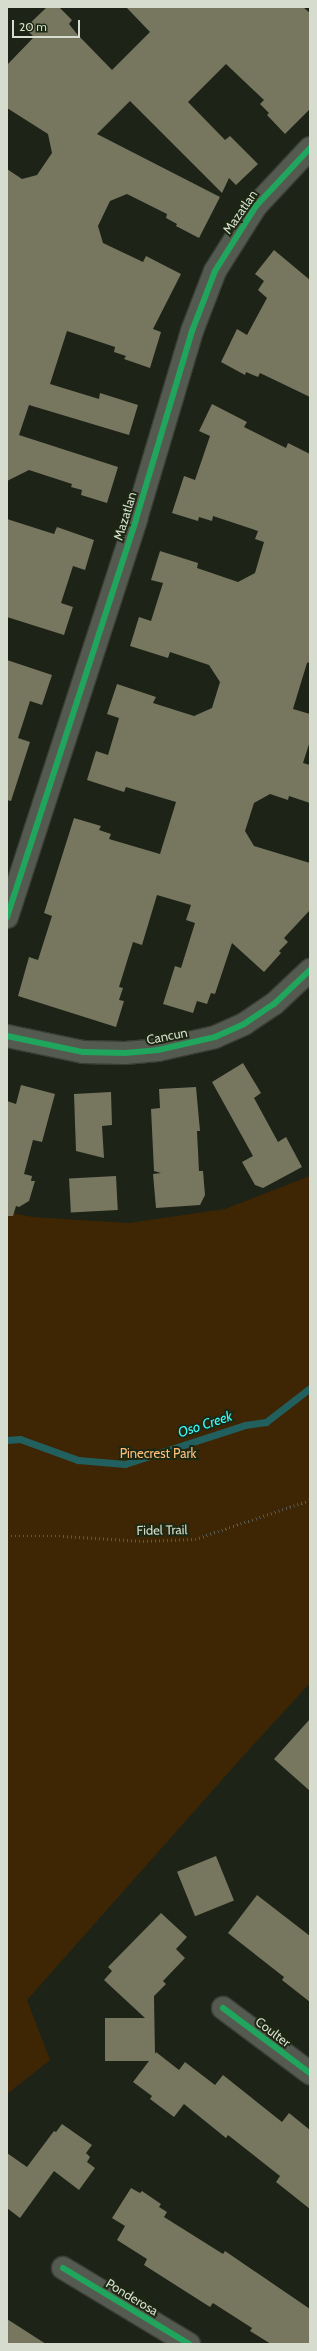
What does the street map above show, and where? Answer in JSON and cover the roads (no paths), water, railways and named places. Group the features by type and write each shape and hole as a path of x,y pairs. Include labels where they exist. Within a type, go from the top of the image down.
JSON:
{"street":[{"name":"Mazatlan","path":"7,917 136,520 192,331 215,271 256,206 310,148"},
{"name":"Cancun","path":"7,1036 83,1052 125,1053 158,1050 214,1037 244,1024 274,1004 310,970"},
{"name":"Coulter","path":"224,2008 310,2074"},
{"name":"Ponderosa","path":"63,2268 189,2344"}],"waterway":[{"name":"Oso Creek","path":"7,1440 20,1439 78,1460 125,1464 245,1425 266,1422 310,1388"}],"park label":[{"name":"Pinecrest Park","path":"158,1453"}]}
